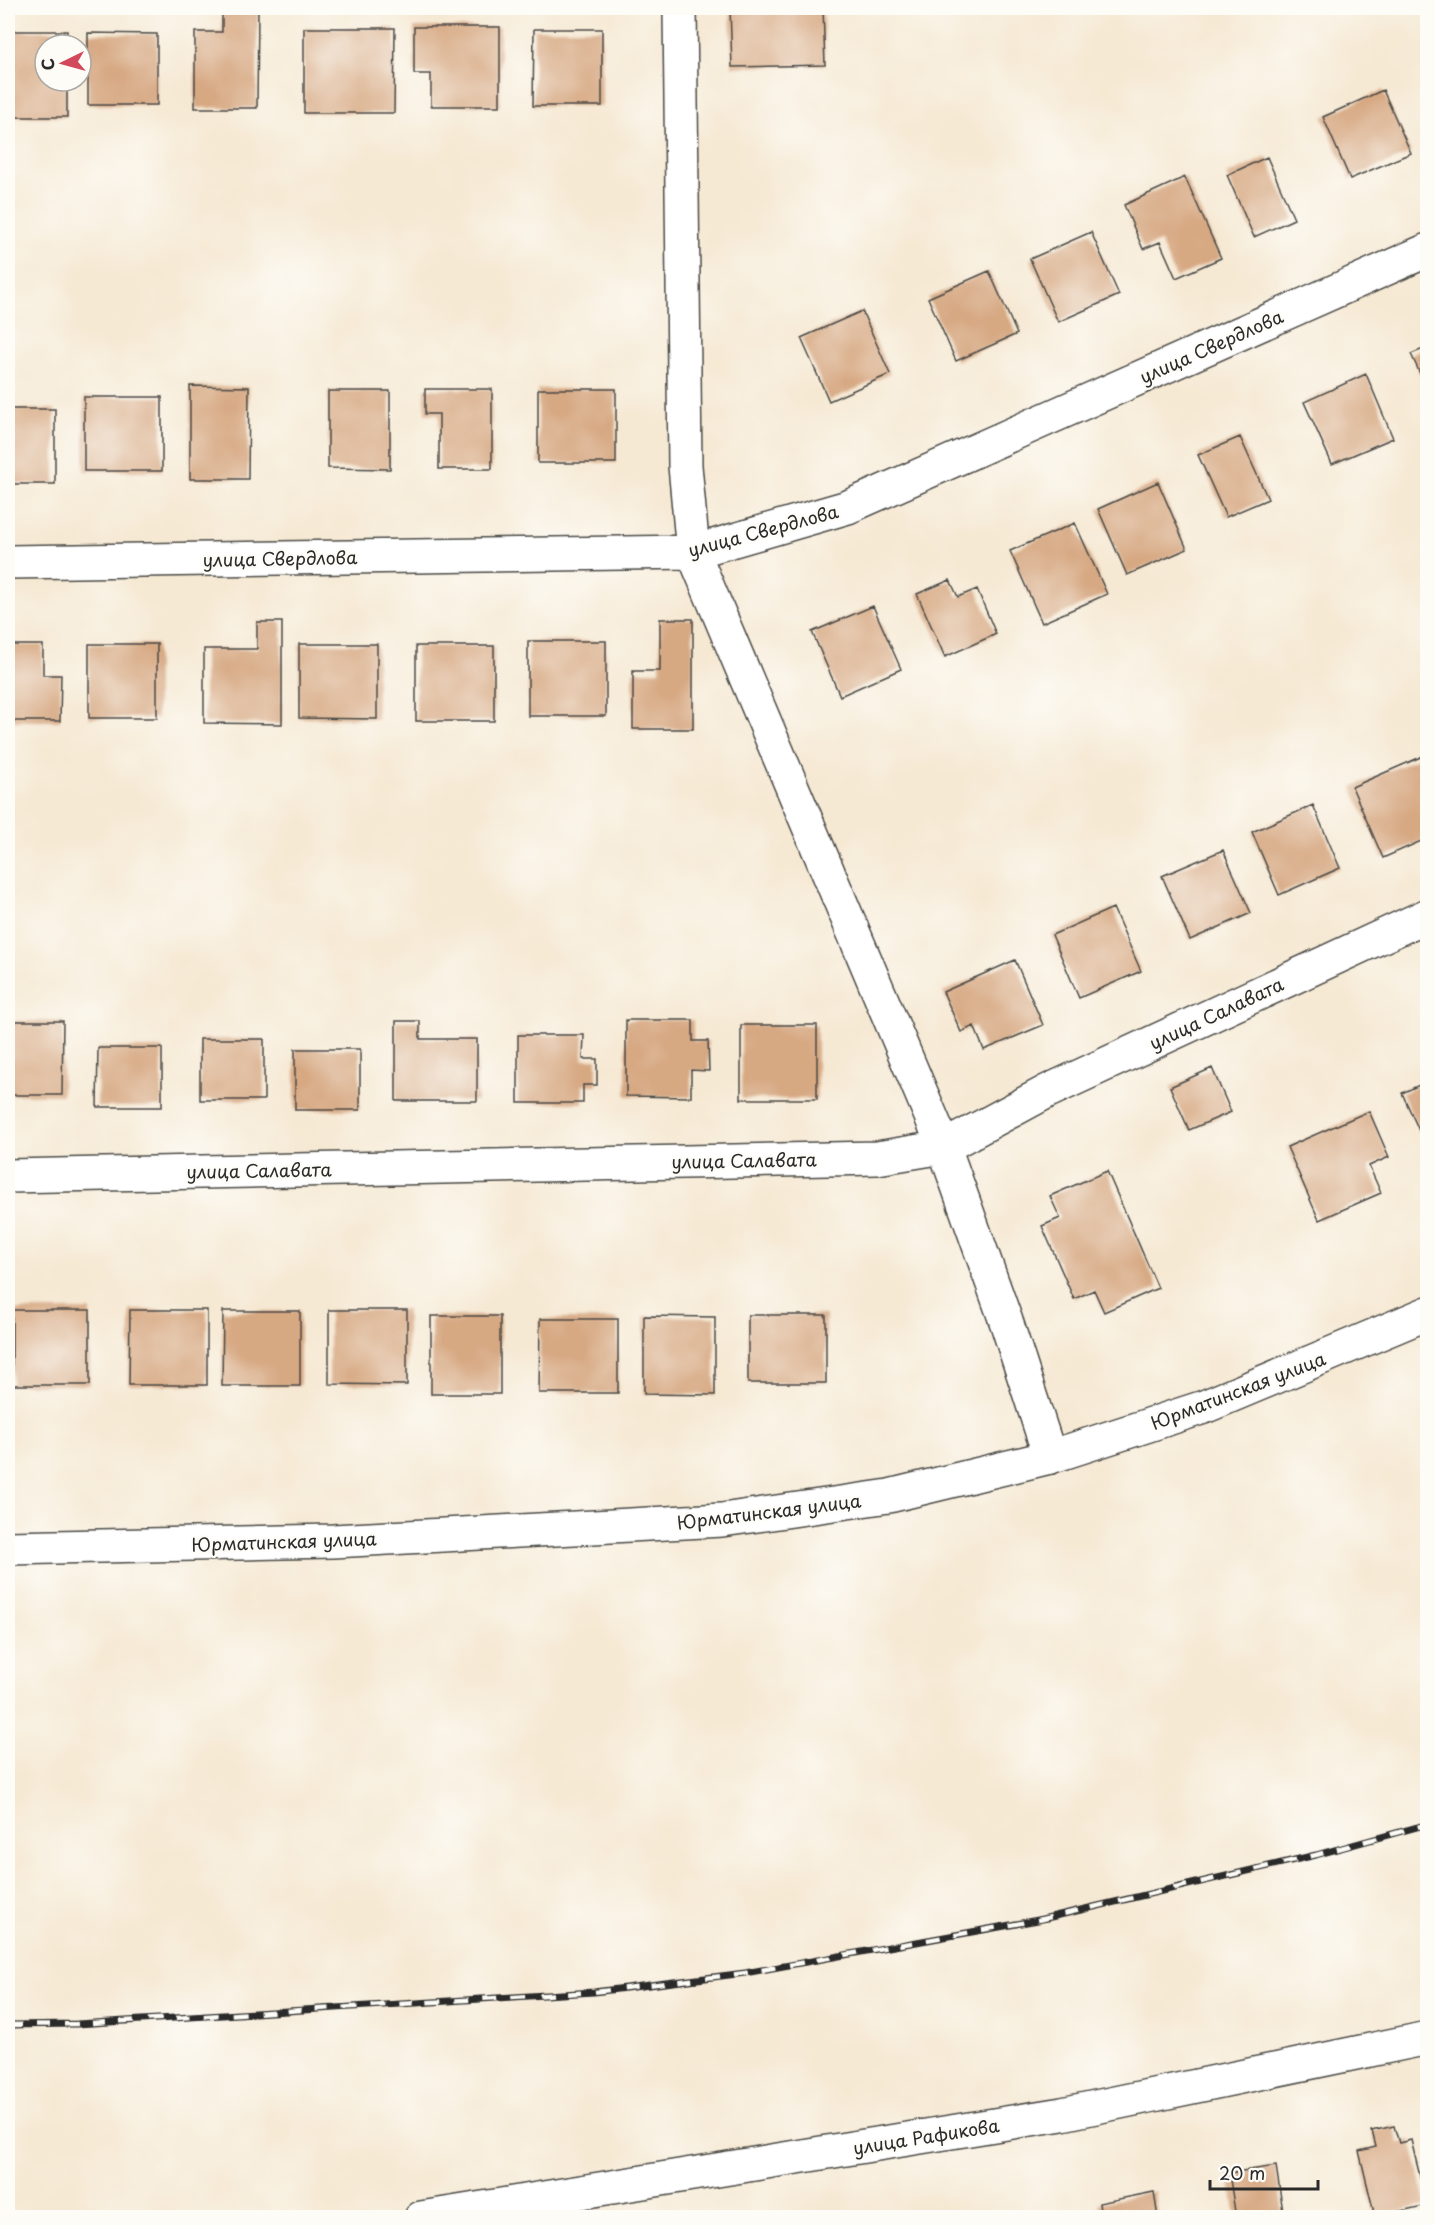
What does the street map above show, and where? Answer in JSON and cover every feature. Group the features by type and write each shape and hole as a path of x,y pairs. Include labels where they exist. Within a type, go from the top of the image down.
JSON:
{"street":[{"path":"680,8 685,466 693,552 944,1147 1007,1324 1050,1457"},
{"name":"улица Свердлова","path":"8,562 693,552 848,507 1428,250"},
{"name":"улица Салавата","path":"8,1176 877,1158 944,1147 1048,1091 1428,915"},
{"name":"Юрматинская улица","path":"8,1548 333,1541 722,1520 890,1496 1050,1457 1204,1407 1428,1313"},
{"name":"улица Рафикова","path":"421,2217 1062,2114 1428,2038"}],"building":[{"path":"222,8 258,8 257,108 195,108 195,32 222,32"},
{"path":"730,8 823,8 825,65 732,67"},
{"path":"414,27 500,27 500,106 431,106 431,74 414,74"},
{"path":"304,28 395,28 394,113 304,113"},
{"path":"534,29 602,29 602,106 533,106"},
{"path":"10,31 67,31 67,33 33,33 33,93 67,93 67,117 10,117"},
{"path":"93,33 157,34 157,105 88,105 88,93 93,93"},
{"path":"1383,90 1411,153 1350,179 1323,117"},
{"path":"1267,157 1294,219 1254,237 1227,175"},
{"path":"1185,177 1221,258 1176,278 1160,242 1143,249 1124,205"},
{"path":"1091,232 1119,295 1058,322 1030,259"},
{"path":"989,271 1017,334 956,361 928,298"},
{"path":"862,311 890,374 829,401 801,338"},
{"path":"1428,347 1428,391 1411,354"},
{"path":"1366,374 1393,438 1332,464 1304,402"},
{"path":"190,386 249,387 248,479 190,479"},
{"path":"425,389 492,389 492,469 439,469 439,414 425,414"},
{"path":"538,389 616,389 616,463 538,463"},
{"path":"328,391 390,391 390,469 328,468"},
{"path":"84,397 162,397 162,471 84,471"},
{"path":"8,409 55,409 55,484 8,484"},
{"path":"1240,437 1268,499 1226,517 1198,455"},
{"path":"1158,482 1187,549 1127,575 1098,509"},
{"path":"1075,523 1107,594 1042,623 1010,551"},
{"path":"950,580 958,597 977,589 996,634 945,657 917,594"},
{"path":"873,606 901,669 840,696 812,632"},
{"path":"660,619 693,619 693,729 633,729 633,671 660,671"},
{"path":"257,622 282,622 282,724 204,723 204,649 257,649"},
{"path":"528,641 606,641 606,716 528,716"},
{"path":"89,644 157,644 157,718 89,718"},
{"path":"299,644 377,644 377,719 299,718"},
{"path":"8,645 43,645 43,675 61,675 60,721 8,721"},
{"path":"416,646 494,646 494,721 416,721"},
{"path":"1423,756 1428,765 1428,838 1383,858 1352,787"},
{"path":"1313,805 1340,868 1279,895 1252,832"},
{"path":"1223,850 1251,913 1190,940 1162,876"},
{"path":"1113,908 1141,971 1079,998 1052,935"},
{"path":"1015,960 1043,1025 984,1050 974,1026 961,1032 943,992"},
{"path":"626,1020 693,1020 693,1041 708,1041 709,1071 691,1070 691,1097 626,1096"},
{"path":"8,1021 63,1021 62,1095 8,1095"},
{"path":"396,1021 420,1021 420,1039 477,1039 477,1101 396,1101"},
{"path":"741,1025 817,1025 817,1099 741,1099"},
{"path":"518,1035 584,1035 583,1059 597,1059 597,1085 583,1085 583,1103 518,1103"},
{"path":"200,1039 264,1039 264,1100 200,1100"},
{"path":"98,1048 162,1048 162,1107 97,1107"},
{"path":"295,1049 360,1049 360,1110 295,1110"},
{"path":"1212,1068 1231,1112 1189,1130 1170,1087"},
{"path":"1428,1081 1428,1150 1402,1093"},
{"path":"1369,1111 1389,1157 1369,1166 1381,1193 1319,1220 1287,1147"},
{"path":"1107,1171 1158,1288 1104,1312 1094,1290 1074,1299 1042,1226 1060,1218 1050,1196"},
{"path":"12,1310 90,1310 90,1385 12,1385"},
{"path":"130,1310 207,1310 207,1385 129,1385"},
{"path":"329,1310 407,1310 407,1385 329,1384"},
{"path":"223,1311 300,1311 300,1386 222,1386"},
{"path":"748,1315 826,1315 826,1383 748,1383"},
{"path":"431,1316 500,1316 500,1394 431,1394"},
{"path":"644,1316 715,1317 715,1395 644,1394"},
{"path":"540,1319 618,1319 618,1393 539,1393"},
{"path":"1394,2126 1399,2143 1411,2140 1427,2205 1375,2217 1359,2151 1376,2147 1372,2131"},
{"path":"1276,2166 1284,2218 1236,2218 1229,2173"},
{"path":"1154,2192 1158,2218 1101,2218 1099,2203"}],"railway":[{"path":"8,2025 77,2024 594,1992 745,1973 1038,1920 1316,1855 1428,1824"}]}
